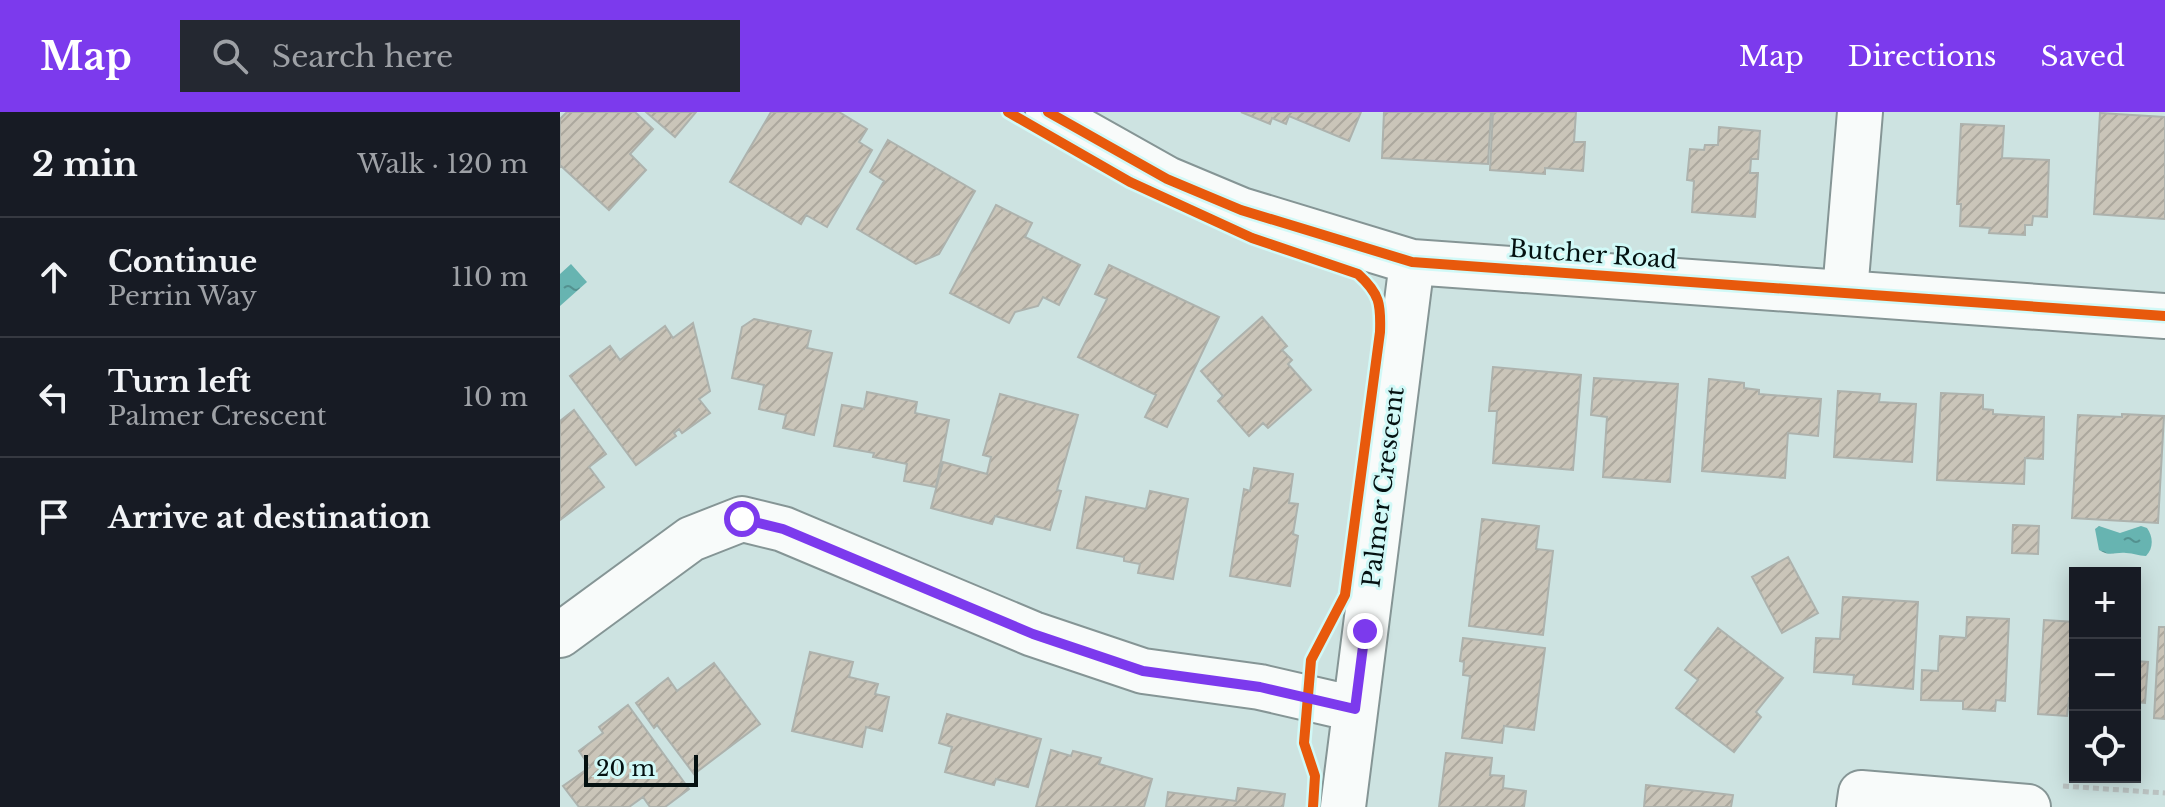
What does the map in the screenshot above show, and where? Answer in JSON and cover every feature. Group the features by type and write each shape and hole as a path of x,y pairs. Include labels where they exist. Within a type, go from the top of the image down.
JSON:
{"street":[{"name":"Butcher Road","path":"1048,112 1167,179 1241,210 1412,262 2165,316"},
{"path":"1845,292 1860,112"},
{"name":"Palmer Crescent","path":"1343,807 1412,262"},
{"path":"560,635 691,539 742,519 783,529 1033,634 1143,671 1260,687 1355,709"},
{"path":"1859,807 1861,793 2028,807"}],"water":[{"path":"571,264 587,282 560,306 560,274"},
{"path":"2099,526 2120,533 2141,526 2147,528 2151,538 2150,549 2146,556 2103,552 2099,550 2095,529"}],"building":[{"path":"567,112 635,112 653,129 630,154 646,170 609,210 560,167 560,119"},
{"path":"646,112 696,112 675,137"},
{"path":"771,112 839,112 867,129 859,142 872,150 827,227 806,215 801,224 730,182"},
{"path":"1241,112 1361,112 1349,141 1289,116 1286,124 1272,118 1270,124"},
{"path":"1384,112 1491,112 1488,164 1382,158"},
{"path":"1493,112 1576,112 1574,142 1585,142 1583,171 1545,168 1545,174 1490,170"},
{"path":"2100,113 2165,117 2165,219 2094,214"},
{"path":"1961,124 2004,126 2002,158 2049,160 2047,217 2033,216 2032,225 2025,225 2025,235 1989,233 1990,228 1960,226 1961,204 1957,204"},
{"path":"1719,127 1760,131 1758,159 1751,159 1750,173 1758,173 1755,217 1692,212 1694,181 1687,180 1690,149 1704,150 1705,145 1718,145"},
{"path":"888,140 975,191 939,254 916,264 857,229 884,181 870,172"},
{"path":"996,205 1032,223 1025,237 1080,265 1059,305 1043,297 1038,306 1015,312 1009,323 950,293"},
{"path":"1109,265 1219,317 1167,427 1145,417 1156,395 1078,357 1107,299 1095,294"},
{"path":"1262,317 1287,346 1282,350 1292,360 1288,364 1311,390 1268,428 1263,423 1249,436 1218,401 1223,396 1201,371"},
{"path":"754,319 811,331 807,348 832,353 814,435 783,428 786,415 759,409 764,385 732,378 742,327"},
{"path":"693,323 710,391 699,399 710,413 682,433 679,429 674,433 676,436 636,465 570,376 610,346 620,360 665,326 673,338"},
{"path":"1493,367 1581,375 1573,470 1493,463 1497,411 1489,411"},
{"path":"1594,378 1678,384 1670,482 1603,477 1607,417 1591,415"},
{"path":"1709,379 1744,383 1744,388 1759,390 1759,394 1821,399 1818,436 1788,433 1785,478 1702,471"},
{"path":"1838,391 1880,394 1879,402 1916,404 1912,462 1834,457"},
{"path":"867,392 917,402 915,413 949,420 936,487 904,481 907,464 873,457 874,453 834,446 842,405 864,409"},
{"path":"1941,393 1983,395 1983,409 1993,410 1993,414 2044,417 2043,459 2025,458 2024,484 1937,480"},
{"path":"1000,394 1078,415 1057,490 1061,491 1050,530 995,516 992,524 931,508 943,462 987,474 991,457 983,455"},
{"path":"574,410 606,454 589,467 604,487 560,520 560,421"},
{"path":"2122,414 2164,416 2158,523 2072,518 2078,415 2122,417"},
{"path":"1254,468 1293,474 1289,503 1298,504 1293,534 1298,536 1290,586 1230,576 1244,489 1250,491"},
{"path":"1150,491 1188,499 1173,579 1138,573 1140,564 1124,561 1124,557 1077,548 1086,497 1146,509"},
{"path":"1482,519 1539,526 1536,549 1553,551 1543,635 1469,626"},
{"path":"2013,525 2039,526 2038,554 2012,553"},
{"path":"1788,557 1818,613 1782,633 1752,577"},
{"path":"1843,597 1918,602 1913,689 1853,684 1854,675 1814,672 1816,638 1840,639"},
{"path":"1967,617 2009,619 2005,701 1996,700 1995,711 1963,709 1963,701 1921,700 1922,670 1938,671 1940,636 1966,638"},
{"path":"2044,620 2069,622 2067,716 2038,714"},
{"path":"2159,627 2165,627 2165,719 2154,718"},
{"path":"1718,628 1783,678 1756,712 1761,717 1734,752 1676,708 1698,680 1685,670"},
{"path":"1463,638 1545,648 1534,730 1504,726 1502,743 1462,738 1470,676 1463,675 1464,662 1460,661"},
{"path":"810,652 853,662 849,677 878,684 875,694 889,697 882,731 866,727 862,747 792,731"},
{"path":"2141,661 2148,662 2145,703 2141,703"},
{"path":"714,663 760,724 694,774 636,703 668,678 677,691"},
{"path":"628,705 689,789 665,807 650,807 643,797 629,807 579,807 563,786 590,767 579,751 603,733 599,727"},
{"path":"947,714 1041,739 1028,787 996,779 994,785 945,772 952,747 939,743"},
{"path":"1051,750 1071,756 1073,751 1101,758 1099,764 1152,779 1144,807 1036,807"},
{"path":"1446,753 1492,758 1490,775 1504,776 1503,788 1526,791 1524,807 1439,807"},
{"path":"1646,785 1733,795 1731,807 1644,807"},
{"path":"1238,788 1285,794 1283,807 1166,807 1168,792 1236,801"}],"cycle path":[{"path":"1008,112 1130,182 1252,238 1358,274 1375,294 1380,332 1345,595 1311,660 1304,743 1315,776 1313,807"},
{"path":"1048,112 1167,179 1241,210 1412,262 2165,316"}],"route":[{"path":"742,519 783,529 1033,634 1143,671 1260,687 1355,709 1365,631"}]}
